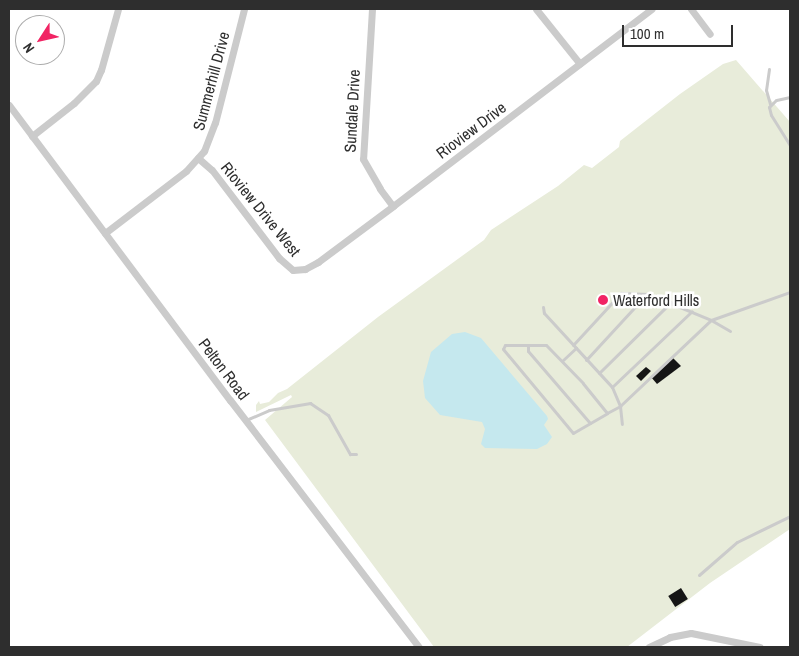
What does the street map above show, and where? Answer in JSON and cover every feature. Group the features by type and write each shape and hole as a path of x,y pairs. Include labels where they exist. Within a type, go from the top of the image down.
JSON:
{"street":[{"path":"32,136 80,98 96,81 101,70 118,9"},
{"name":"Summerhill Drive","path":"105,233 166,187 198,158 209,140 244,9"},
{"name":"Sundale Drive","path":"372,9 363,159 380,189 393,206"},
{"path":"536,9 580,64"},
{"name":"Rioview Drive","path":"304,269 318,262 393,206 652,9"},
{"path":"691,9 710,34"},
{"name":"Pelton Road","path":"9,106 245,420 419,647"},
{"name":"Rioview Drive West","path":"198,158 212,170 278,258 293,270 304,269"},
{"path":"649,647 670,637 691,633 760,647"}],"lane":[{"path":"769,69 766,90 771,115 790,145"},
{"path":"770,104 785,96 790,96"},
{"path":"607,413 563,360 546,345 505,345 503,349 573,433 620,406 711,320 790,292"},
{"path":"563,360 621,293 648,294 671,302 730,331"},
{"path":"586,360 648,294"},
{"path":"598,373 671,302"},
{"path":"543,307 544,313 612,388 620,406 622,424"},
{"path":"612,388 692,311"},
{"path":"528,345 528,351 590,423"},
{"path":"245,420 269,410 310,403 328,414 350,454 356,454"},
{"path":"699,575 737,542 790,516"}],"green space":[{"name":"Waterford Hills","path":"736,60 790,122 790,529 710,583 627,647 434,647 265,420 292,397 291,395 256,412 256,405 259,401 260,404 269,402 278,393 287,389 378,317 484,240 491,230 558,186 584,165 592,168 619,147 620,141 680,94 723,64"}],"water":[{"path":"465,332 481,338 547,416 548,419 544,425 552,437 547,444 537,449 485,448 481,444 485,429 482,422 440,415 425,398 423,381 431,352 452,334"}],"building":[{"path":"672,357 681,366 657,384 651,377"},
{"path":"646,367 651,371 641,381 636,376"},
{"path":"681,588 688,599 675,607 668,596"}],"place":[{"name":"Waterford Hills","path":"603,300"}]}
